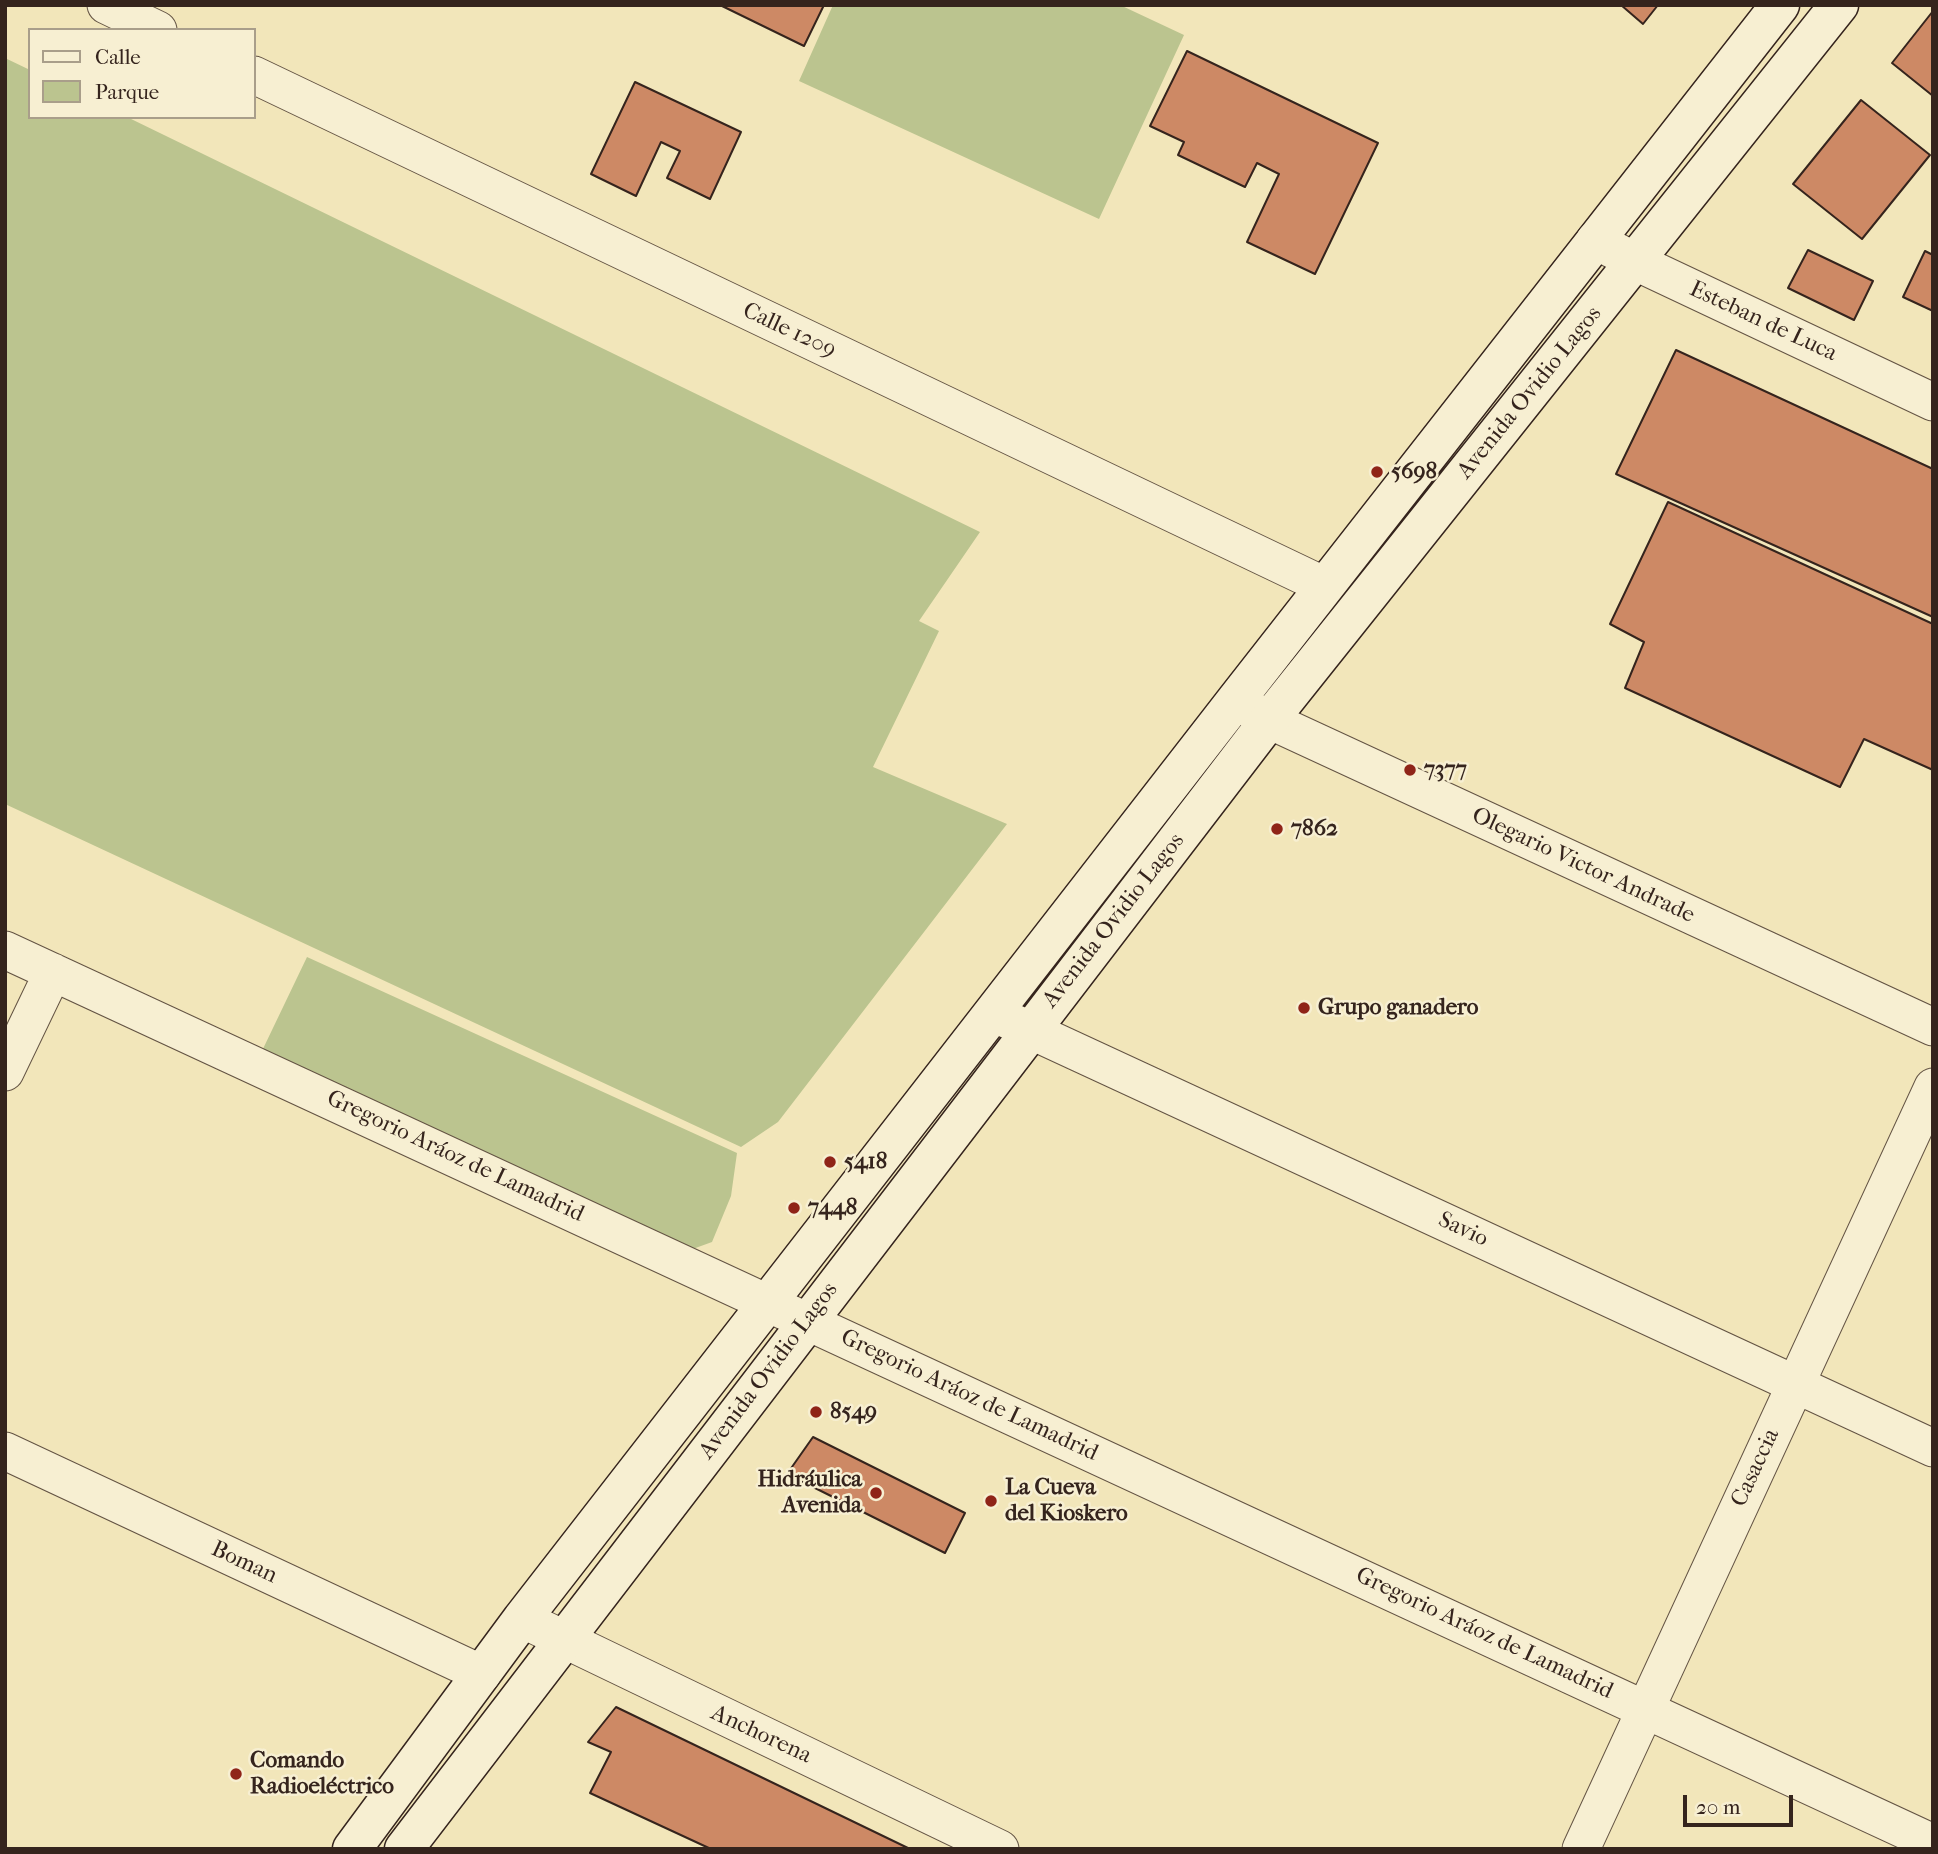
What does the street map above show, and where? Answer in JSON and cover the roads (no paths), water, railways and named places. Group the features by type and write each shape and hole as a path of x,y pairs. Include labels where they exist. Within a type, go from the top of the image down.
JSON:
{"main road":[{"name":"Avenida Ovidio Lagos","path":"352,1849 523,1619 1236,700 1780,5"},
{"name":"Avenida Ovidio Lagos","path":"404,1849 1269,720 1839,5"}],"street":[{"path":"106,5 154,28"},
{"name":"Calle 1209","path":"256,76 1325,586"},
{"name":"Esteban de Luca","path":"1595,240 1636,262 1933,402"},
{"name":"Olegario Victor Andrade","path":"1236,700 1269,720 1933,1027"},
{"name":"Gregorio Aráoz de Lamadrid","path":"5,950 1933,1843"},
{"path":"5,1072 53,972"},
{"name":"Savio","path":"993,1013 1933,1448"},
{"name":"Casaccia","path":"1581,1849 1933,1087"},
{"name":"Boman","path":"5,1451 482,1674"},
{"name":"Anchorena","path":"523,1619 996,1848"}],"place":[{"name":"5698","path":"1377,472"},
{"name":"7377","path":"1410,770"},
{"name":"7862","path":"1277,829"},
{"name":"Grupo ganadero","path":"1304,1008"},
{"name":"5418","path":"830,1162"},
{"name":"7448","path":"794,1208"},
{"name":"8549","path":"816,1412"},
{"name":"Hidráulica Avenida","path":"876,1493"},
{"name":"La Cueva del Kioskero","path":"991,1501"},
{"name":"Comando Radioeléctrico","path":"236,1774"}]}
